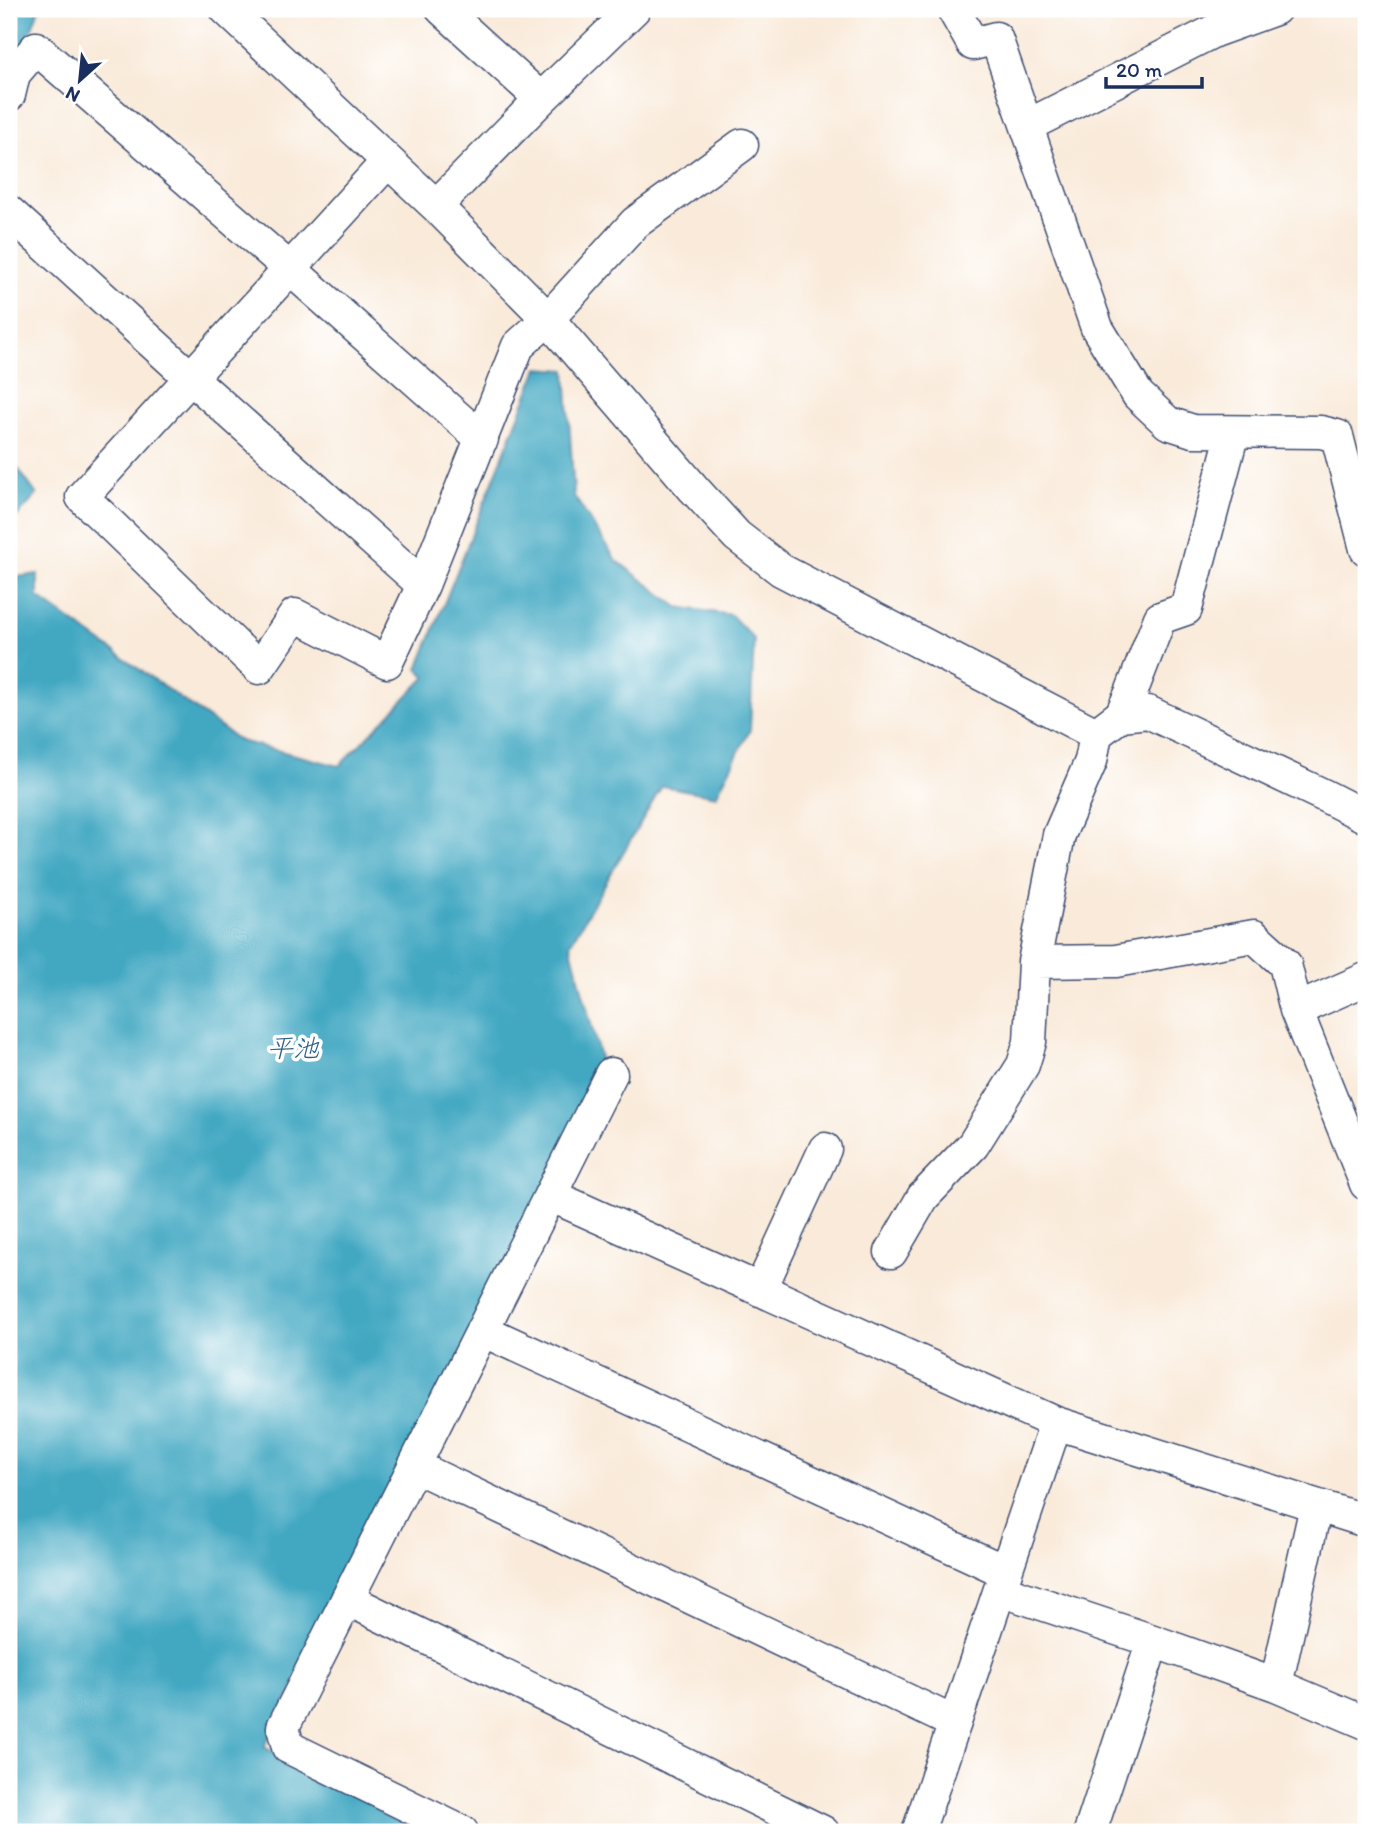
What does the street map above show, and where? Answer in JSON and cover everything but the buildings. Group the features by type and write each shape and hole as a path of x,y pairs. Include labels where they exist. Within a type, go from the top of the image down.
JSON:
{"street":[{"path":"226,9 436,206 548,319 737,536 781,570 1096,734"},
{"path":"442,9 541,99"},
{"path":"436,206 634,9"},
{"path":"953,9 973,44 996,38 1097,328 1138,395 1168,423 1194,431 1321,432 1337,436 1366,549"},
{"path":"1027,126 1214,31 1275,9"},
{"path":"9,95 14,74 36,48 482,439"},
{"path":"388,161 82,497 259,668 295,615 387,662 423,585 518,346 548,319 635,223 742,145"},
{"path":"9,212 423,585"},
{"path":"891,1252 923,1197 973,1145 1023,1065 1030,1042 1034,962 1059,835 1091,761 1096,734 1121,715 1160,618 1186,608 1233,432"},
{"path":"1121,715 1148,712 1366,817"},
{"path":"1034,962 1116,961 1254,936 1284,964 1296,1010 1366,1184"},
{"path":"1296,1010 1366,979"},
{"path":"462,1832 288,1747 283,1727 611,1074"},
{"path":"760,1290 825,1149"},
{"path":"550,1195 1056,1423 1366,1521"},
{"path":"482,1330 1003,1581 1153,1641 1276,1685 1366,1723"},
{"path":"918,1832 1056,1423"},
{"path":"414,1466 955,1723"},
{"path":"1276,1685 1316,1506"},
{"path":"347,1599 823,1832"},
{"path":"1090,1832 1153,1641"}],"water":[{"path":"9,9 39,9 9,91"},
{"name":"平池","path":"538,368 566,370 574,496 616,560 678,607 731,615 754,639 750,730 716,796 662,786 570,944 603,1069 264,1747 435,1832 9,1832 9,578 38,574 38,597 240,741 339,766 426,677 418,669"},
{"path":"9,456 37,495 9,525"}]}
